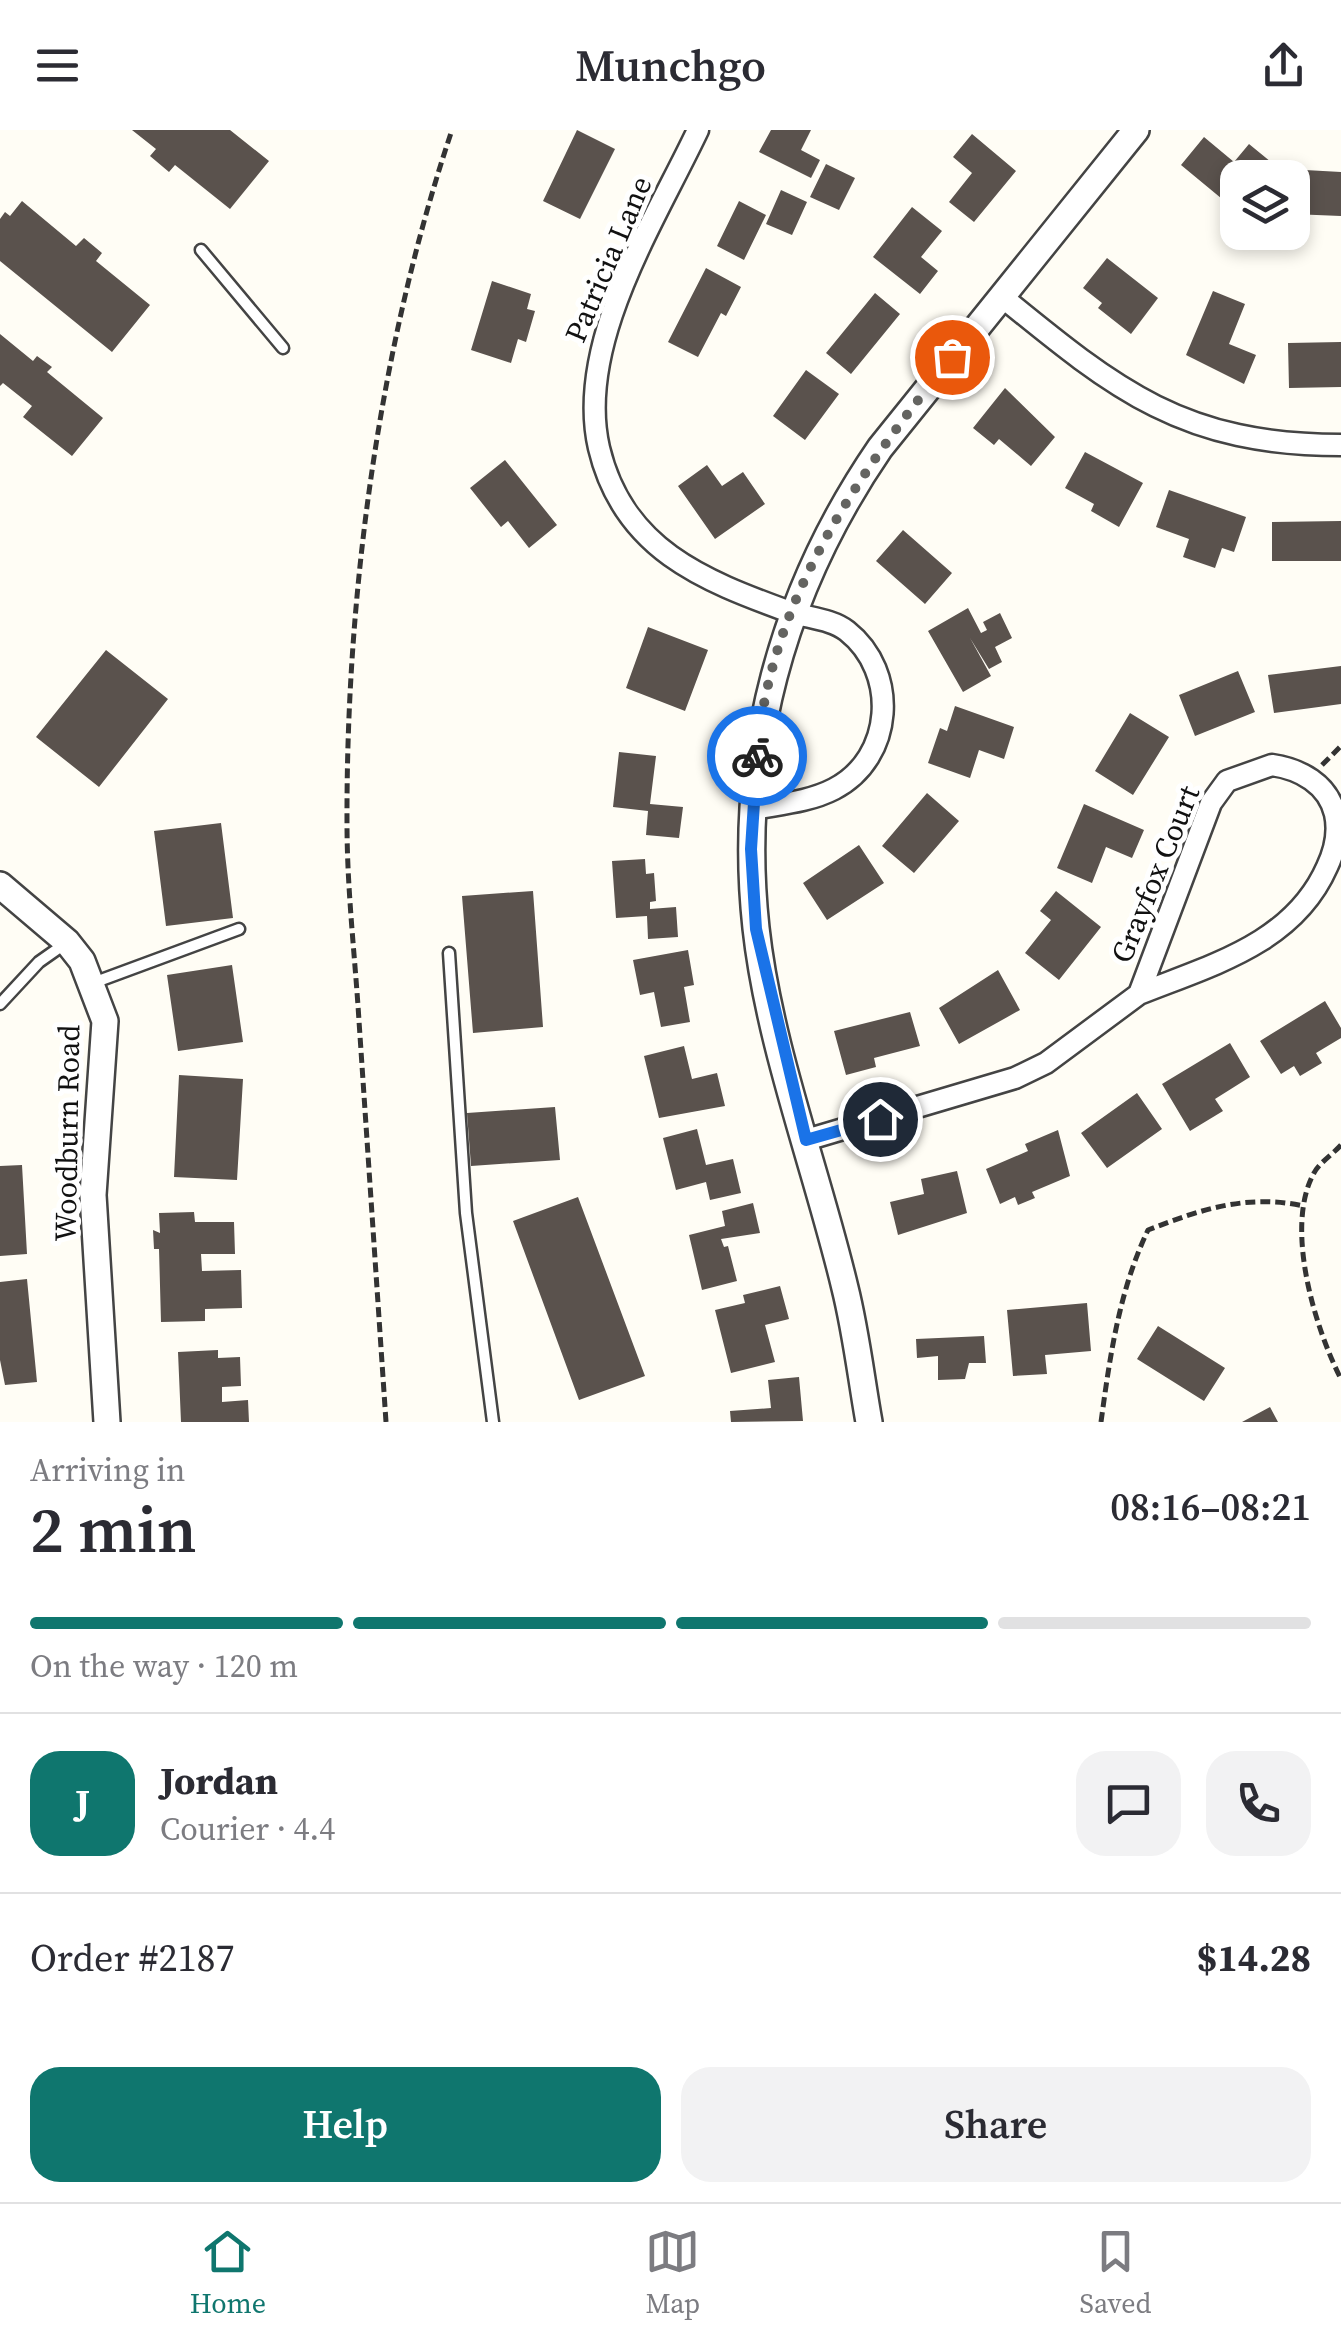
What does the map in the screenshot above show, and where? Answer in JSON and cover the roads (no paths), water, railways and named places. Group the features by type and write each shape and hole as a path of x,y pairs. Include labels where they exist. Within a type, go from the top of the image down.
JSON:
{"street":[{"name":"Patricia Lane","path":"698,130 599,348 593,387 600,451 630,514 658,550 690,572 792,612 842,626 858,640 880,680 882,720 869,757 854,775 814,797 753,809"},
{"path":"870,1422 845,1289 756,929 753,809 763,711 792,612 820,546 851,490 1136,130"},
{"path":"1001,296 1098,375 1150,406 1235,437 1341,444"},
{"name":"Grayfox Court","path":"806,1140 1016,1078 1046,1062 1139,994 1248,950 1288,922 1315,890 1336,841 1335,810 1318,785 1289,768 1272,765 1227,781 1211,803 1139,994"},
{"name":"Woodburn Road","path":"0,886 67,942 93,984 105,1021 93,1195 107,1422"}],"lane":[{"path":"201,250 283,348"},
{"path":"93,984 239,928"},
{"path":"0,1004 39,962 67,942"},
{"path":"449,953 466,1214 493,1422"}]}
